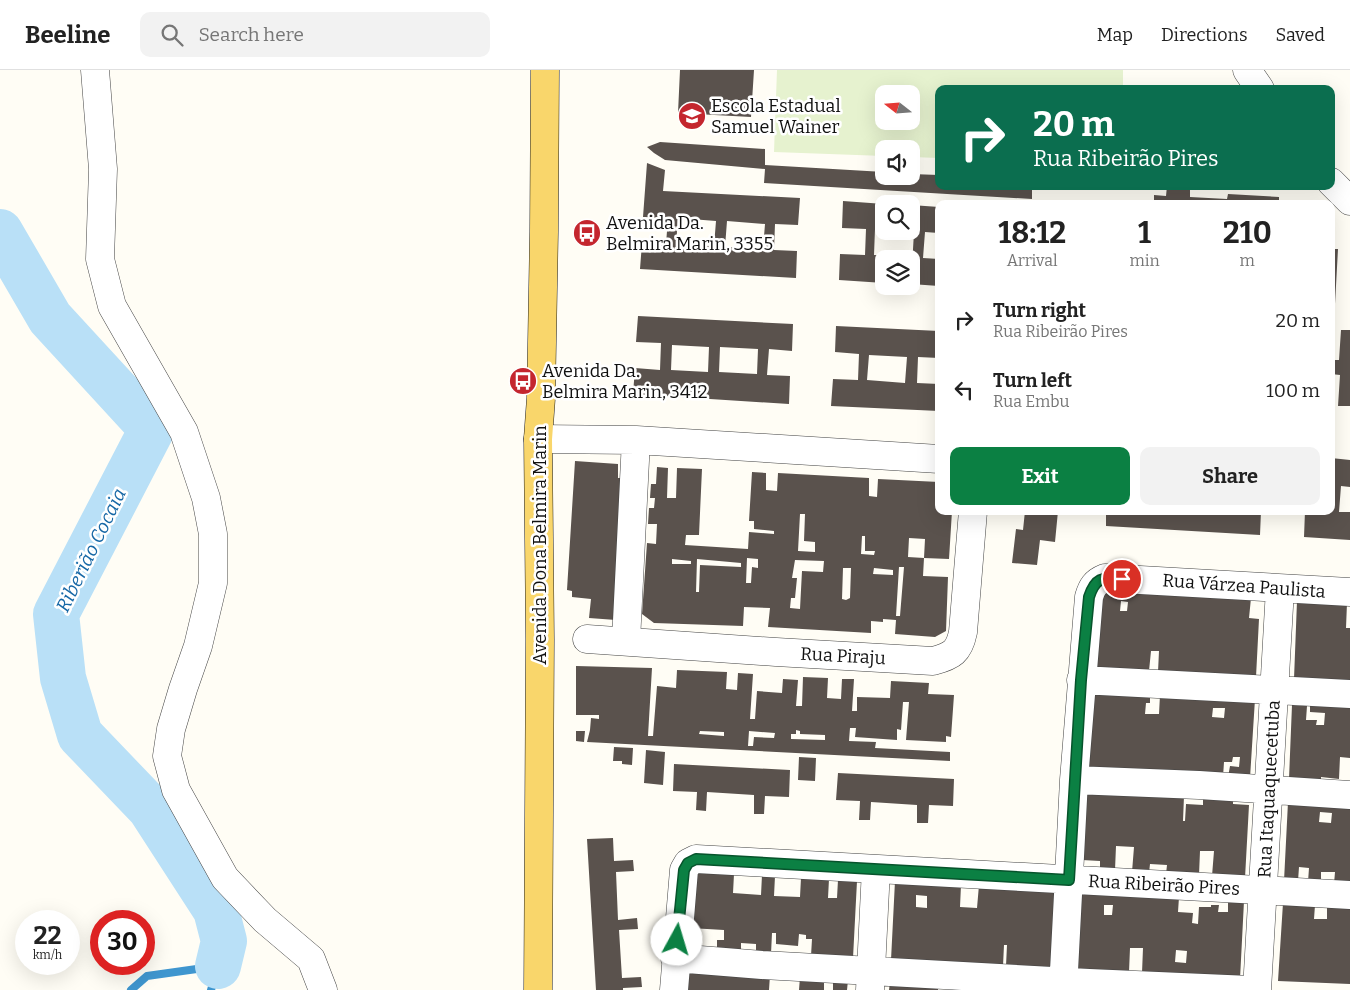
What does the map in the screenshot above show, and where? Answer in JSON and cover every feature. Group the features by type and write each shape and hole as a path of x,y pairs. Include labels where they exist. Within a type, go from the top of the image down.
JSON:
{"main road":[{"name":"Avenida Dona Belmira Marin","path":"538,990 540,648 538,439 541,398 545,70"}],"street":[{"path":"95,70 103,169 100,258 106,286 112,306 184,432 206,498 212,534 213,583 198,646 171,730 167,756 176,790 225,878 265,920 311,959 323,990"},
{"path":"1247,70 1257,85"},
{"path":"1335,186 1350,201"},
{"path":"538,439 636,440 935,459"},
{"path":"626,641 636,440"},
{"name":"Rua Piraju","path":"587,639 933,661 950,656 961,644 963,632 973,515"},
{"name":"Rua Várzea Paulista","path":"1081,680 1089,597 1092,587 1097,581 1105,578 1350,592"},
{"name":"Rua Itaquaquecetuba","path":"1257,990 1280,589"},
{"path":"1063,986 1081,680 1350,694"},
{"path":"1074,780 1350,795"},
{"name":"Rua Ribeirão Pires","path":"674,990 675,958 684,870 688,863 696,859 1350,895"},
{"path":"870,980 876,870"},
{"path":"675,958 762,965 870,980 1250,990"}],"green space":[{"path":"777,70 1123,70 1123,85 935,85 935,158 920,157 920,140 875,140 875,156 774,152"}],"building":[{"path":"680,70 754,70 751,117 678,113"},
{"path":"660,142 765,149 765,165 875,171 875,185 920,185 920,174 935,175 935,190 1032,190 1032,199 764,183 765,169 665,160 647,147"},
{"path":"647,163 665,170 663,191 800,198 798,225 775,224 774,250 797,251 796,278 640,269 642,243 666,244 668,218 643,217","holes":["678,218 716,221 714,246 676,245","727,221 765,224 763,249 725,247"]},
{"path":"1167,190 1190,190 1190,197 1227,199 1228,194 1279,197 1279,200 1154,200 1154,195 1166,196"},
{"path":"843,201 875,203 875,282 839,280 840,254 865,255 866,229 842,228"},
{"path":"920,206 935,207 935,233 925,232 923,258 935,259 935,286 920,285 920,250 913,250 914,240 920,240"},
{"path":"1335,249 1338,249 1335,304"},
{"path":"638,316 793,324 792,351 769,349 767,375 790,376 789,404 633,394 635,368 660,370 661,343 636,342","holes":["672,345 709,347 708,372 671,370","720,347 758,349 757,374 719,372"]},
{"path":"836,326 935,331 935,358 918,357 917,383 935,384 935,411 831,406 833,379 858,380 859,354 835,352","holes":["869,355 907,357 905,383 867,380"]},
{"path":"1341,330 1350,330 1350,406 1338,406 1340,375 1335,374 1335,360 1339,360"},
{"path":"1335,458 1350,460 1350,487 1341,486 1339,512 1350,512 1350,540 1304,537 1305,515 1335,515"},
{"path":"575,461 618,464 618,478 623,478 616,620 589,618 591,599 572,597 572,591 567,590"},
{"path":"657,467 668,468 667,498 676,498 677,468 702,469 699,535 686,535 685,545 748,549 749,532 774,534 774,531 754,529 754,521 749,521 752,472 766,473 766,490 777,491 778,473 869,478 869,496 877,497 878,479 935,482 935,515 952,515 949,559 924,558 923,576 948,577 946,631 935,637 895,634 896,620 883,619 883,622 871,621 871,633 768,627 770,608 744,607 743,626 654,623 642,614 647,543 656,544 657,524 648,524 649,508 654,508 655,498 650,498 651,484 656,484","holes":["800,514 805,514 804,541 815,542 815,552 798,551","862,536 865,536 865,551 875,551 874,555 861,554","909,538 925,539 924,558 908,557","747,558 758,559 758,568 752,567 751,583 746,583","672,559 691,561 691,564 672,564","697,559 741,563 741,567 700,565 699,592 696,592","795,560 824,561 823,572 802,571 800,609 790,608 791,598 795,598 797,578 792,578","899,567 904,567 900,616 896,616","843,568 851,568 850,598 842,599","874,568 893,570 893,575 873,574"]},
{"path":"1025,515 1058,515 1055,542 1040,540 1037,565 1012,563 1016,529 1023,530"},
{"path":"1106,515 1261,515 1260,535 1106,526"},
{"path":"1097,592 1251,598 1249,618 1259,619 1256,677 1158,672 1159,651 1151,651 1149,671 1092,669","holes":["1121,601 1128,602 1127,611 1120,611"]},
{"path":"1297,601 1347,603 1346,628 1350,628 1350,682 1294,679"},
{"path":"576,666 652,668 648,736 653,736 657,686 676,688 677,670 727,672 726,689 737,690 738,673 753,674 750,719 755,719 757,691 782,693 783,679 798,680 796,706 802,706 803,677 828,678 827,698 841,699 842,679 854,679 852,711 857,711 857,697 890,698 891,681 929,683 928,694 954,695 951,737 946,736 946,742 906,740 909,702 903,702 901,730 897,729 897,740 855,737 856,728 850,728 849,741 876,742 875,748 950,752 950,761 587,742 591,718 599,719 599,715 576,715","holes":["796,730 800,731 800,734 825,735 825,740 791,739 791,734 796,734","700,731 724,732 724,736 699,734","749,731 775,733 774,738 754,737 753,746 748,746"]},
{"path":"1091,692 1150,694 1150,703 1146,703 1145,714 1159,714 1160,695 1255,699 1250,778 1228,777 1230,766 1239,767 1240,757 1233,757 1232,762 1224,762 1223,777 1087,768","holes":["1213,708 1225,708 1224,718 1212,717"]},
{"path":"1310,703 1350,705 1350,758 1340,757 1339,779 1321,777 1321,781 1289,779 1292,705 1307,706 1306,720 1317,720 1316,725 1324,725 1325,713 1310,712"},
{"path":"576,731 585,731 584,742 576,741"},
{"path":"614,747 633,748 632,765 622,764 622,761 613,761"},
{"path":"646,750 665,752 663,785 644,783"},
{"path":"799,757 816,758 815,781 798,780"},
{"path":"674,764 790,770 789,797 765,796 764,814 754,814 754,795 707,792 706,811 696,810 697,792 673,791"},
{"path":"838,773 954,779 953,806 929,805 928,823 917,823 917,805 871,802 870,820 859,820 860,801 836,800"},
{"path":"1086,791 1184,796 1183,821 1185,821 1186,804 1203,805 1203,797 1233,799 1233,804 1249,805 1245,878 1212,876 1214,851 1200,851 1199,875 1166,874 1167,865 1150,864 1149,873 1132,872 1134,847 1116,846 1115,870 1100,869 1100,861 1082,860"},
{"path":"1288,802 1350,806 1350,884 1334,884 1335,872 1321,872 1321,883 1308,882 1309,868 1299,867 1298,881 1284,881","holes":["1320,812 1332,813 1331,823 1319,822"]},
{"path":"613,838 614,861 633,860 634,871 616,872 618,920 637,918 638,929 619,930 622,978 641,977 642,987 623,988 623,990 596,990 587,839"},
{"path":"693,871 734,874 733,893 761,895 762,875 775,876 774,896 800,897 801,878 829,879 828,898 837,898 838,880 857,881 853,958 811,956 812,939 806,939 806,935 799,934 798,946 776,944 776,933 772,933 771,954 756,953 756,944 741,943 741,952 717,951 717,940 724,940 724,930 690,928"},
{"path":"895,881 961,885 960,907 977,908 979,885 1055,889 1053,969 1006,966 1007,945 1004,945 1003,966 891,960","holes":["916,895 927,896 927,908 916,907"]},
{"path":"1081,892 1179,897 1178,912 1193,913 1192,923 1198,924 1199,907 1219,905 1218,912 1228,912 1228,900 1244,901 1240,979 1142,973 1143,948 1130,948 1129,972 1077,970","holes":["1104,905 1113,905 1112,915 1104,915","1176,950 1187,951 1186,963 1175,962"]},
{"path":"1283,903 1315,905 1314,919 1327,919 1327,906 1350,907 1350,984 1278,981"},
{"path":"688,970 770,975 769,990 686,990"},
{"path":"800,977 824,979 824,990 799,990"},
{"path":"833,980 848,980 847,990 833,990"},
{"path":"890,982 938,984 938,990 889,990"}],"waterway":[{"name":"Riberião Cocaia","path":"0,232 50,318 152,429 56,614 63,678 80,735 150,808 216,910 224,941 218,966"},
{"path":"131,990 147,976 218,966 211,990"}],"place":[{"name":"Escola Estadual Samuel Wainer","path":"692,116"},
{"name":"Avenida Da. Belmira Marin, 3355","path":"587,233"},
{"name":"Avenida Da. Belmira Marin, 3412","path":"523,381"}],"route":[{"path":"677,940 684,870 688,863 696,859 1069,880 1081,680 1089,597 1092,587 1097,581 1105,578 1122,579"}]}
